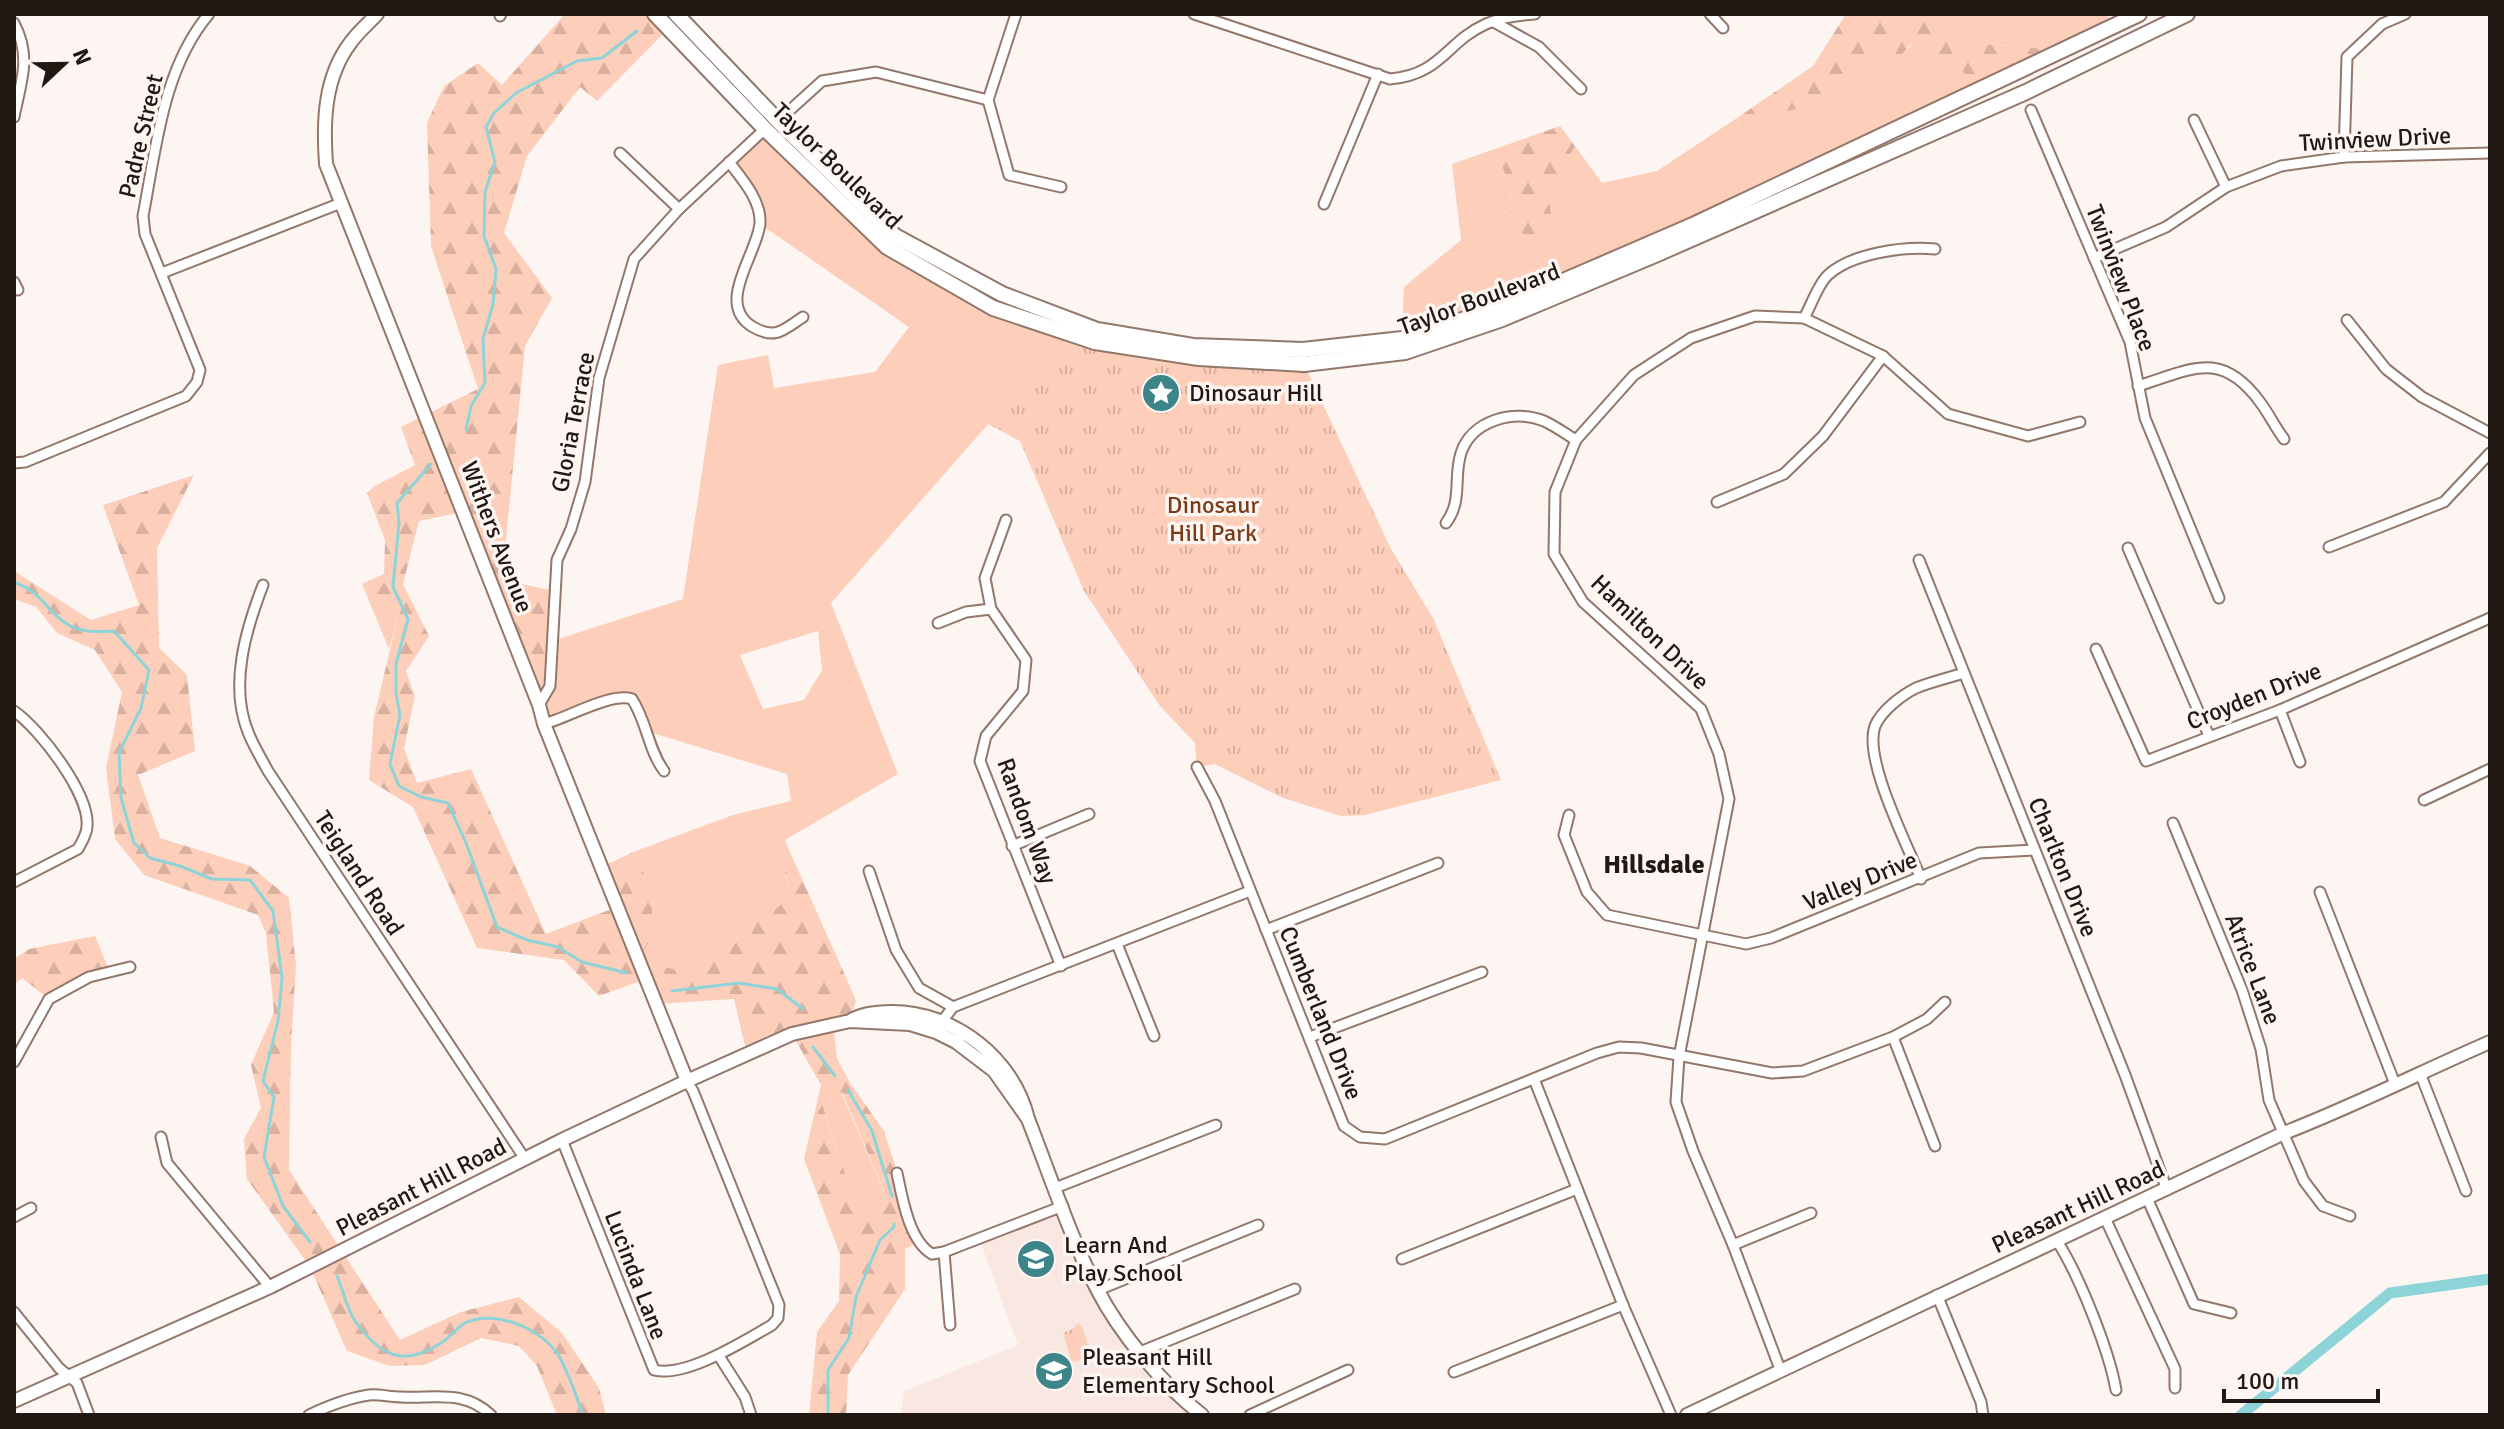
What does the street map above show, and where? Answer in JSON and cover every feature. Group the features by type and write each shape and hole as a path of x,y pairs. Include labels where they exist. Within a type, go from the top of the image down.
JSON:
{"main road":[{"name":"Taylor Boulevard","path":"655,14 895,236 1002,294 1097,330 1193,346 1303,350 1402,339 1503,307 1693,225 2139,14"},
{"name":"Taylor Boulevard","path":"676,14 772,125 887,247 993,308 1095,342 1199,358 1304,364 1405,352 1502,319 2012,98 2187,14"}],"street":[{"name":"Padre Street","path":"14,463 25,462 186,396 197,382 200,370 145,234 143,216 173,75 195,30 209,14"},
{"name":"Withers Avenue","path":"377,14 350,43 328,88 324,131 326,164 687,1081"},
{"path":"1016,14 988,100 1009,175 1061,187"},
{"path":"1194,14 1390,79 1411,78 1425,71 1485,25 1516,15 1535,14"},
{"path":"1710,14 1723,28"},
{"path":"2344,157 2347,57 2382,24 2405,14"},
{"path":"1494,22 1539,47 1581,89"},
{"path":"14,23 23,40 24,61 14,117"},
{"name":"Gloria Terrace","path":"539,705 550,686 557,560 571,529 585,482 599,378 634,259 679,209 822,81 876,72 988,100"},
{"path":"1324,204 1378,74"},
{"name":"Twinview Place","path":"2031,110 2130,342 2145,418 2219,598"},
{"path":"2194,120 2226,187"},
{"path":"620,153 679,209"},
{"name":"Twinview Drive","path":"2094,258 2166,227 2226,187 2281,166 2344,157 2490,153"},
{"path":"729,162 749,190 760,224 739,285 739,312 746,323 765,334 778,333 803,317"},
{"path":"162,273 341,203"},
{"path":"1804,318 1827,275 1861,257 1915,247 1935,249"},
{"name":"Hamilton Drive","path":"1780,1369 1676,1102 1679,1057 1729,799 1719,754 1701,709 1583,602 1554,554 1555,492 1576,440 1634,375 1691,338 1755,316 1804,318 1883,356 1948,414 2028,436 2080,422"},
{"path":"2347,320 2386,369 2422,397 2490,433"},
{"path":"1717,502 1784,474 1823,436 1883,356"},
{"path":"2138,386 2198,367 2226,370 2247,386 2284,439"},
{"path":"1446,523 1455,510 1461,454 1471,433 1494,420 1522,418 1543,421 1576,440"},
{"path":"2329,547 2444,502 2490,453"},
{"name":"Random Way","path":"1006,520 985,578 991,609 1026,660 1023,691 986,736 980,761 1061,966"},
{"path":"2128,548 2209,736"},
{"name":"Charlton Drive","path":"1919,560 2125,1075 2167,1190"},
{"name":"Teigland Road","path":"263,585 250,619 239,689 247,730 276,784 525,1159"},
{"path":"938,623 966,612 991,609"},
{"name":"Croyden Drive","path":"2096,649 2146,761 2280,710 2490,618"},
{"path":"1921,879 1879,774 1872,747 1876,725 1886,710 1915,689 1964,673"},
{"path":"544,724 608,700 624,696 632,699 640,711 654,756 664,771"},
{"path":"2280,710 2300,762"},
{"path":"14,711 42,734 69,776 86,810 88,825 78,849 14,882"},
{"name":"Cumberland Drive","path":"1197,767 1215,801 1344,1126 1360,1137 1385,1139 1597,1053 1619,1047 1641,1048 1772,1073 1803,1071 1893,1037 1927,1019 1945,1002"},
{"path":"2424,800 2490,769"},
{"path":"1012,846 1089,814"},
{"name":"Valley Drive","path":"1569,815 1564,835 1587,892 1607,915 1746,944 1771,938 1979,853 2034,850"},
{"name":"Atrice Lane","path":"2173,823 2242,990 2261,1049 2269,1100 2304,1181 2323,1206 2350,1216"},
{"path":"1266,930 1438,863"},
{"path":"869,871 896,950 919,988 953,1007"},
{"path":"939,1026 953,1007 1250,891"},
{"path":"2320,892 2395,1084"},
{"path":"1117,944 1154,1036"},
{"path":"14,1062 49,999 89,977 130,967"},
{"path":"1310,1037 1482,972"},
{"name":"Pleasant Hill Road","path":"14,1401 270,1287 562,1140 687,1081 792,1034 850,1021 939,1026 994,1071 1028,1119 1098,1290 1140,1352 1177,1395 1202,1415"},
{"path":"1893,1037 1935,1146"},
{"name":"Pleasant Hill Road","path":"1687,1415 2284,1133 2343,1110 2490,1042"},
{"path":"2420,1073 2466,1191"},
{"path":"1534,1079 1623,1305 1671,1415"},
{"name":"Lucinda Lane","path":"562,1140 654,1370 663,1372 719,1356 772,1325 778,1318 779,1305 687,1081"},
{"path":"1055,1188 1216,1125"},
{"path":"161,1137 167,1163 270,1287"},
{"path":"897,1173 904,1211 925,1250 932,1254 1063,1206"},
{"path":"1402,1259 1577,1189"},
{"path":"2147,1198 2194,1304 2231,1313"},
{"path":"14,1217 31,1208"},
{"path":"1733,1245 1811,1213"},
{"path":"2105,1218 2175,1369 2175,1388"},
{"path":"1098,1290 1258,1225"},
{"path":"2057,1241 2070,1261 2113,1370 2116,1390"},
{"path":"944,1252 950,1325"},
{"path":"1140,1352 1295,1289"},
{"path":"1937,1295 1981,1402 1983,1415"},
{"path":"1454,1372 1623,1305"},
{"path":"14,1312 77,1383 89,1415"},
{"path":"719,1356 745,1397 751,1415"},
{"path":"1250,1415 1348,1370"},
{"path":"309,1415 333,1404 370,1395 404,1398 441,1395 481,1406 491,1415"}],"shaded area":[{"name":"Pleasant Hill Elementary School","path":"1063,1209 1098,1290 1140,1352 1202,1415 901,1415 904,1391 1018,1345 979,1238"}],"green space":[{"path":"565,14 655,14 669,28 597,101 580,87 527,156 504,233 552,298 525,346 502,580 555,591 550,686 539,705 462,512 419,521 403,584 429,636 406,671 415,696 404,748 417,783 471,769 546,934 617,907 601,867 636,851 651,894 653,935 639,959 643,970 663,967 680,970 716,945 728,950 736,942 745,908 768,916 780,905 794,900 785,873 790,852 856,1000 850,1021 833,1025 837,1058 850,1083 884,1131 920,1241 905,1249 905,1289 848,1375 846,1415 809,1415 817,1332 839,1301 840,1254 804,1159 821,1085 792,1034 747,1054 734,999 657,1004 646,979 599,996 564,960 477,948 413,807 369,780 374,717 397,620 362,584 384,574 385,540 367,493 415,465 401,427 478,389 431,246 427,123 444,86 478,63 502,85","holes":["842,1092 884,1192 865,1196 850,1189 822,1103"]},
{"path":"1846,14 1936,14 1969,43 2063,50 1978,91 1954,61 1929,61 1918,36 1894,63 1865,56 1827,87 1816,105 1769,115 1756,133 1738,132 1737,118 1813,66"},
{"path":"1936,14 2107,14 2112,27 2063,50 1969,43"},
{"path":"1918,35 1954,61 1978,91 1503,307 1402,339 1404,287 1461,240 1452,164 1495,149 1510,186 1512,224 1549,202 1575,146 1602,183 1657,171 1737,118 1738,132 1769,115 1816,105 1827,87 1865,56 1909,48"},
{"path":"1560,126 1575,146 1549,202 1553,226 1530,239 1512,225 1510,186 1495,149"},
{"path":"765,129 887,247 993,308 1075,335 1041,364 831,603 898,774 785,840 790,852 785,874 794,900 780,905 768,917 745,909 736,942 728,950 716,945 680,970 663,967 643,970 638,959 651,894 636,851 733,815 791,801 787,774 646,731 640,711 624,696 544,724 539,705 552,641 683,599 718,365 768,355 774,388 875,372 909,327 760,224 757,207 729,162","holes":["818,631 822,670 804,700 763,709 740,655"]},
{"name":"Dinosaur Hill Park","path":"1075,335 1304,364 1390,547 1434,620 1501,780 1365,815 1341,816 1283,798 1215,764 1197,767 1195,743 1160,706 1084,591 1020,441 988,424 1041,364"},
{"path":"194,475 157,548 159,648 187,675 195,751 138,775 160,838 250,866 289,898 296,966 289,1170 400,1340 461,1312 519,1297 562,1333 599,1388 606,1415 557,1415 537,1366 519,1346 481,1338 425,1365 390,1366 347,1351 310,1267 247,1179 244,1139 261,1108 251,1065 274,1012 266,933 258,915 144,875 115,839 106,768 122,692 95,650 57,633 36,607 14,599 14,571 91,620 139,605 103,505"},
{"path":"362,584 397,620 389,649"},
{"path":"95,936 109,970 49,999 22,978 14,985 14,959 29,949"},
{"path":"841,1092 884,1192 865,1196 850,1189 822,1102"},
{"path":"1078,1323 1082,1326 1089,1348 1086,1358 1075,1362 1071,1360 1063,1333"}],"waterway":[{"path":"466,430 471,406 485,383 483,339 493,304 496,269 484,236 485,192 495,162 486,127 494,113 516,93 577,61 602,58 637,31"},
{"path":"431,464 397,503 399,523 393,587 408,619 396,664 400,715 390,764 399,786 421,797 448,803 497,927 527,940 558,947 582,962 627,973"},
{"path":"14,582 31,591 70,626 88,631 114,631 149,670 141,708 119,753 121,798 134,843 150,858 212,879 250,880 273,911 282,978 278,1021 263,1081 274,1097 264,1157 283,1206 310,1242"},
{"path":"672,991 739,983 777,989 803,1009"},
{"path":"813,1047 835,1076"},
{"path":"848,1090 872,1131 892,1196"},
{"path":"828,1415 828,1370 849,1338 856,1297 880,1240 894,1224"},
{"path":"337,1276 355,1321 374,1343 393,1354 404,1356 427,1351 465,1323 477,1319 504,1320 531,1331 553,1348 560,1358 583,1415"},
{"path":"2241,1415 2390,1293 2490,1279"}],"place":[{"name":"Dinosaur Hill","path":"1161,393"},
{"name":"Learn And Play School","path":"1036,1259"},
{"name":"Pleasant Hill Elementary School","path":"1054,1371"}],"district":[{"name":"Hillsdale","path":"1654,865"}]}
